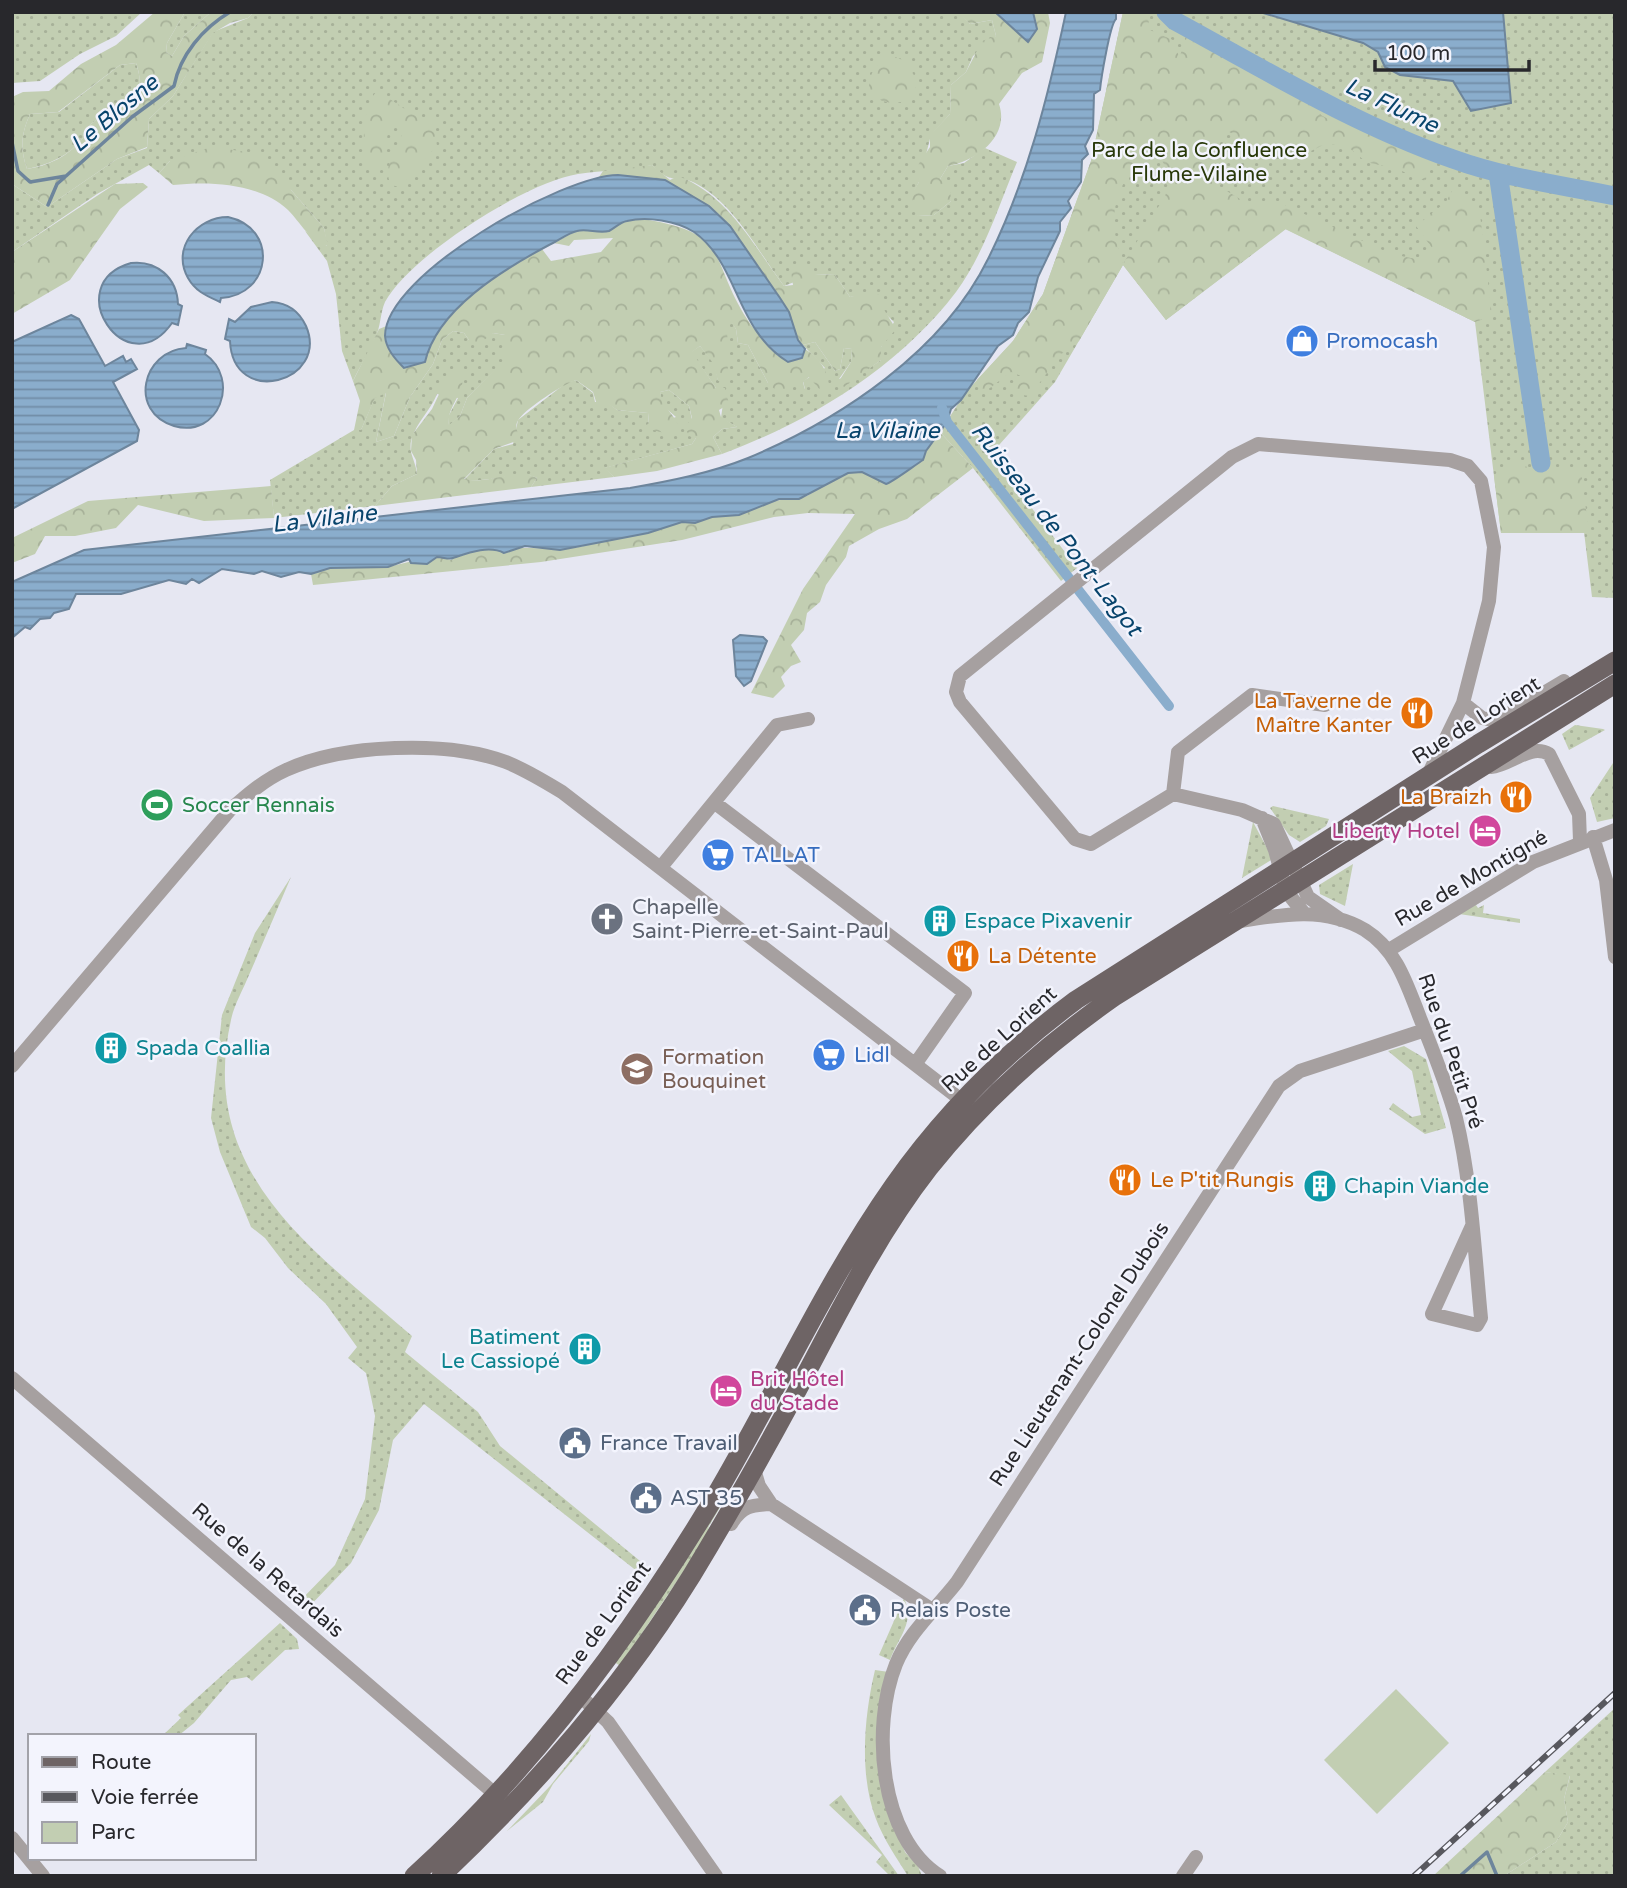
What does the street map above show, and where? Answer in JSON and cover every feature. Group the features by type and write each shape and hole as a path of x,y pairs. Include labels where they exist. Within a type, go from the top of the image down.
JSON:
{"main road":[{"name":"Rue de Lorient","path":"1109,990 1233,922 1289,877 1426,778 1607,666"},
{"name":"Rue de Lorient","path":"414,1876 503,1801 596,1708 690,1577 754,1469 887,1194 969,1107 1043,1050 1109,990 1289,877 1479,768 1615,684"},
{"name":"Rue de Lorient","path":"441,1876 503,1801 666,1577 845,1281"}],"street":[{"path":"1303,912 1289,877 1279,831 1274,824 1262,818 1173,794 1115,832 1091,844 1075,839 960,702 956,692 960,676 1232,457 1258,444 1450,460 1468,466 1481,481 1494,547 1489,601 1463,703 1426,778"},
{"path":"1463,703 1482,718 1497,721 1574,675 1607,666"},
{"path":"1173,794 1178,752 1252,695 1325,705"},
{"path":"661,867 777,725 808,719"},
{"path":"12,1066 230,810 261,785 286,770 314,761 404,749 452,750 505,762 562,792 916,1063 969,1107"},
{"path":"1479,768 1498,767 1530,752 1544,751 1558,766 1606,880 1615,957"},
{"path":"715,803 965,993 916,1063"},
{"name":"Rue de Montigné","path":"1389,950 1522,868 1587,839 1615,831"},
{"name":"Rue du Petit Pré","path":"1289,877 1314,904 1340,920 1362,929 1389,950 1401,970 1456,1119 1472,1226 1481,1318 1477,1325 1432,1314 1472,1226"},
{"name":"Rue du Petit Pré","path":"1233,922 1303,912 1340,920"},
{"name":"Rue Lieutenant-Colonel Dubois","path":"940,1876 907,1846 889,1794 884,1758 886,1710 896,1664 914,1632 957,1582 1279,1086 1300,1071 1425,1030"},
{"name":"Rue de la Retardais","path":"12,1378 503,1801"},
{"path":"732,1467 743,1488"},
{"path":"754,1469 759,1486 771,1504 934,1611"},
{"name":"Rue de Lorient","path":"690,1577 701,1571 739,1510 748,1505 771,1504"},
{"path":"579,1695 596,1708 716,1876"},
{"path":"12,1838 28,1858"},
{"path":"1183,1876 1196,1857"},
{"path":"30,1860 43,1876"}],"green space":[{"path":"12,12 142,12 116,36 80,54 40,81 12,83"},
{"path":"155,12 185,12 167,43 166,52 172,56 184,36 211,12 254,12 248,18 230,23 213,33 173,96 149,119 147,147 117,159 47,207 12,184 12,97 23,92 49,91 81,64 116,45","holes":["136,63 139,87 135,95 91,124 83,138 65,155 50,163 27,169 22,142 30,114 58,112 120,65"]},
{"path":"185,12 211,12 184,36 172,56 166,52 167,43"},
{"path":"254,12 960,13 970,24 992,20 996,36 973,56 966,72 951,85 950,114 931,135 919,182 914,191 918,216 934,215 951,201 940,179 948,166 964,163 985,148 1017,162 990,229 966,277 933,319 907,345 850,390 819,409 722,454 713,437 722,429 737,427 721,418 725,388 716,388 691,352 700,346 714,363 718,380 727,368 727,314 736,329 738,343 748,345 768,383 795,384 805,389 803,381 825,368 803,345 815,342 835,371 840,369 844,348 852,349 851,362 839,379 865,371 881,360 881,347 894,322 869,301 850,297 835,275 815,274 784,286 745,230 722,203 695,183 670,178 652,165 578,174 556,180 501,206 444,243 399,283 385,302 377,334 353,381 342,351 336,294 327,261 305,231 327,246 324,228 291,190 170,161 159,173 149,165 97,194 12,252 12,184 47,207 117,159 147,148 149,119 173,96 213,32 248,18"},
{"path":"950,12 995,12 1028,41 1037,29 1033,12 1048,12 1050,23 1042,62 1022,73 999,104 1000,126 995,136 980,153 948,166 940,179 950,188 951,201 934,215 918,216 911,207 914,190 919,182 918,165 930,147 930,135 950,114 951,85 966,72 982,41 996,36 992,20 970,24 960,14"},
{"name":"Parc de la Confluence Flume-Vilaine","path":"1123,12 1615,12 1615,598 1592,597 1584,532 1501,533 1475,322 1286,229 1166,320 1123,265 1055,382 991,454 1077,568 1061,581 973,468 940,432 965,393 1013,341 1043,294 1091,161"},
{"path":"1123,12 1147,12 1150,30 1175,41 1179,58 1187,37 1321,106 1319,114 1328,119 1336,114 1433,157 1425,181 1397,169 1366,162 1347,146 1325,144 1307,153 1264,155 1225,129 1215,143 1223,171 1210,181 1250,205 1285,205 1391,254 1426,261 1432,248 1416,226 1446,202 1454,187 1480,214 1492,316 1475,322 1285,229 1166,320 1123,265 1079,341 1060,355 1030,396 1015,394 1021,376 1011,372 982,394 977,380 1013,341 1043,294 1091,161","holes":["1139,160 1162,161 1172,176 1165,196 1123,264 1114,222 1118,197"]},
{"path":"886,56 901,59 912,71 915,87 910,97 899,102 887,102 876,97 869,87 872,74"},
{"path":"136,63 139,88 129,102 91,124 83,138 65,155 27,169 22,142 30,114 59,112 120,65"},
{"path":"376,92 417,116 433,120 437,146 399,187 391,185 388,169 404,124 394,125 388,132 382,170 374,170 363,161 366,116"},
{"path":"211,147 255,153 271,167 324,228 328,246 310,236 288,210 263,194 218,184 173,185 159,173 170,161"},
{"path":"652,165 670,180 678,176 711,195 738,223 784,286 793,285 791,271 800,266 815,274 835,275 850,297 872,292 882,296 883,308 896,329 881,347 881,360 844,387 839,381 851,362 852,349 844,348 840,369 835,371 815,342 803,345 798,340 789,312 730,226 641,177 599,177 603,171"},
{"path":"143,183 148,187 120,209 70,280 12,314 12,252 115,184"},
{"path":"643,219 691,232 705,241 714,251 735,298 754,328 778,356 803,357 805,349 810,353 826,372 829,391 820,390 809,377 803,382 805,390 787,384 787,392 782,396 768,383 748,345 738,343 736,329 727,316 728,378 718,381 713,363 700,346 692,352 716,388 725,388 729,404 719,410 721,417 737,427 722,429 713,437 722,454 657,471 614,477 604,468 692,444 696,438 689,436 685,427 692,418 689,406 669,390 660,392 681,430 669,434 643,428 649,423 648,413 617,410 607,403 598,408 593,392 576,380 523,414 516,425 519,440 494,449 464,479 483,480 529,475 537,478 531,487 375,506 392,486 417,474 416,460 411,451 412,435 432,409 448,375 462,372 463,380 450,412 449,425 460,416 467,398 505,360 505,335 493,333 479,344 469,340 464,333 453,331 442,340 433,364 410,397 394,436 376,442 386,393 375,398 361,430 354,430 360,401 353,381 379,329 389,325 385,335 425,362 432,343 456,310 507,270 542,249 551,261 601,252 613,238 574,240 569,246 554,243 578,230 609,230 625,221"},
{"path":"453,331 464,333 469,340 493,333 505,335 506,360 467,398 460,416 449,426 448,417 458,398 437,394 412,437 411,452 417,474 392,486 375,506 274,518 270,480 354,430 361,430 375,397 386,392 376,442 394,436 410,397 433,364 442,340"},
{"path":"576,380 593,393 595,402 607,402 617,410 648,413 649,424 644,428 676,417 662,405 660,392 669,390 689,406 696,438 692,444 605,468 614,477 531,487 537,478 522,475 464,480 494,449 513,444 518,420 566,383"},
{"path":"940,432 973,468 907,519 879,529 849,546 846,557 826,585 820,602 807,613 804,630 791,645 801,662 791,666 781,677 785,686 773,698 751,693 803,589 855,514 808,513 774,517 682,540 541,562 313,585 311,574 329,569 387,567 435,557 451,560 460,555 487,550 568,549 647,533 682,522 695,523 712,517 739,515 774,501 807,496 847,473 862,472 886,484 913,467"},
{"path":"1510,462 1531,468 1581,471 1589,533 1501,533 1494,476 1502,474"},
{"path":"271,486 274,518 204,521 138,505 116,528 75,536 45,536 35,554 12,563 12,538 88,501"},
{"path":"1575,725 1605,730 1569,750 1562,734"},
{"path":"1615,760 1615,818 1597,822 1590,798"},
{"path":"1273,806 1329,819 1326,826 1300,842 1289,835 1270,808"},
{"path":"1253,822 1273,859 1242,878"},
{"path":"1353,864 1345,906 1320,894 1319,885"},
{"path":"291,877 231,1020 225,1074 231,1121 247,1164 271,1202 301,1237 412,1336 405,1352 478,1412 500,1446 651,1570 647,1579 424,1404 393,1440 379,1510 351,1563 306,1610 297,1604 335,1565 365,1499 375,1416 366,1373 348,1358 357,1347 326,1304 288,1268 265,1238 251,1227 220,1152 211,1118 222,1015 255,933"},
{"path":"1491,896 1476,905 1478,908 1484,905 1483,913 1520,919 1520,923 1459,914"},
{"path":"1404,1046 1426,1059 1446,1128 1425,1134 1389,1109 1393,1103 1412,1117 1421,1115 1412,1071 1388,1051"},
{"path":"724,1492 728,1494 709,1526 706,1538 620,1666 613,1661"},
{"path":"904,1598 907,1622 890,1660 879,1655"},
{"path":"280,1623 297,1639 299,1649 285,1650 252,1681 247,1677 231,1680 194,1723 180,1734 164,1734 181,1718 178,1715"},
{"path":"875,1670 889,1672 888,1808 905,1852 918,1866 922,1876 908,1876 882,1834 871,1802 865,1745 868,1706"},
{"path":"1396,1689 1449,1743 1377,1814 1324,1760"},
{"path":"1615,1708 1615,1876 1504,1876 1556,1842 1568,1822 1564,1799 1570,1776 1545,1772"},
{"path":"591,1734 589,1741 553,1784 543,1802 507,1831 550,1786"},
{"path":"1545,1772 1570,1775 1564,1799 1568,1822 1556,1842 1504,1876 1433,1876"},
{"path":"841,1795 899,1876 890,1876 876,1862 882,1855 829,1805"}],"water":[{"path":"995,12 1033,12 1037,29 1028,42"},
{"name":"La Vilaine","path":"1066,12 1116,12 1100,90 1094,94 1093,130 1085,146 1088,154 1082,160 1081,182 1068,201 1071,208 1060,222 1060,231 1038,277 1029,312 1018,323 1013,335 998,346 961,400 951,409 947,422 926,451 923,460 894,480 886,484 862,472 848,473 799,499 779,499 739,515 712,517 695,523 682,522 648,533 560,550 525,546 504,553 485,550 451,559 437,557 427,564 411,563 409,559 388,567 330,568 311,574 299,572 281,577 262,571 254,574 222,569 199,583 192,579 186,584 169,580 121,594 76,594 69,609 54,613 50,618 40,619 30,629 25,627 12,638 12,582 84,550 630,488 720,468 783,442 818,423 853,402 917,352 945,323 969,292 1002,229 1025,169 1044,107"},
{"path":"1260,12 1503,12 1511,103 1471,111 1453,81 1400,75 1385,67 1378,52 1363,43"},
{"path":"618,175 665,180 709,206 730,226 789,312 798,340 805,349 802,358 788,362 757,332 730,278 709,245 687,228 653,219 624,222 609,231 574,232 512,266 475,293 443,325 425,362 404,368 394,357 385,336 393,311 414,285 444,258 481,232 559,191 592,179"},
{"path":"228,217 244,224 256,234 262,247 263,260 259,274 251,286 238,294 221,298 220,302 202,293 191,283 184,267 183,256 190,236 197,228 217,218"},
{"path":"131,263 149,264 164,273 174,286 178,304 182,306 178,325 172,323 154,340 136,344 120,338 107,325 100,308 100,290 110,274"},
{"path":"272,302 288,306 300,316 306,326 310,346 305,362 293,373 278,380 262,381 247,375 235,362 230,341 225,339 229,319 235,322 251,307"},
{"path":"71,315 79,319 105,366 123,356 126,362 131,359 137,369 113,382 139,430 137,441 12,509 12,342"},
{"path":"187,344 206,350 205,354 216,365 222,378 223,391 213,416 203,424 190,428 174,426 160,419 150,408 146,396 146,383 159,359 186,348"},
{"path":"740,635 763,637 767,641 751,681 744,686 736,676 733,640"}],"waterway":[{"name":"Le Blosne","path":"12,142 18,171 30,182 66,176 132,117 174,86 181,64 194,43 230,12"},
{"name":"La Flume","path":"1166,12 1175,21 1311,96 1417,145 1493,171 1615,196"},
{"path":"1498,173 1541,463"},
{"path":"48,205 57,184 65,177"},
{"name":"Ruisseau de Pont-Lagot","path":"942,408 947,422 1169,706"},
{"name":"Ruisseau de Pont-Lagot","path":"1460,1876 1487,1852 1497,1876"}],"railway":[{"path":"1414,1876 1615,1693"}],"place":[{"name":"Promocash","path":"1302,341"},
{"name":"La Taverne de Maître Kanter","path":"1417,713"},
{"name":"La Braizh","path":"1516,797"},
{"name":"Soccer Rennais","path":"157,805"},
{"name":"Liberty Hotel","path":"1485,831"},
{"name":"TALLAT","path":"718,855"},
{"name":"Chapelle Saint-Pierre-et-Saint-Paul","path":"607,919"},
{"name":"Espace Pixavenir","path":"940,921"},
{"name":"La Détente","path":"963,956"},
{"name":"Spada Coallia","path":"111,1048"},
{"name":"Lidl","path":"829,1055"},
{"name":"Formation Bouquinet","path":"637,1069"},
{"name":"Le P'tit Rungis","path":"1125,1180"},
{"name":"Chapin Viande","path":"1320,1186"},
{"name":"Batiment Le Cassiopé","path":"585,1349"},
{"name":"Brit Hôtel du Stade","path":"726,1391"},
{"name":"France Travail","path":"575,1443"},
{"name":"AST 35","path":"646,1498"},
{"name":"Relais Poste","path":"865,1610"}]}
